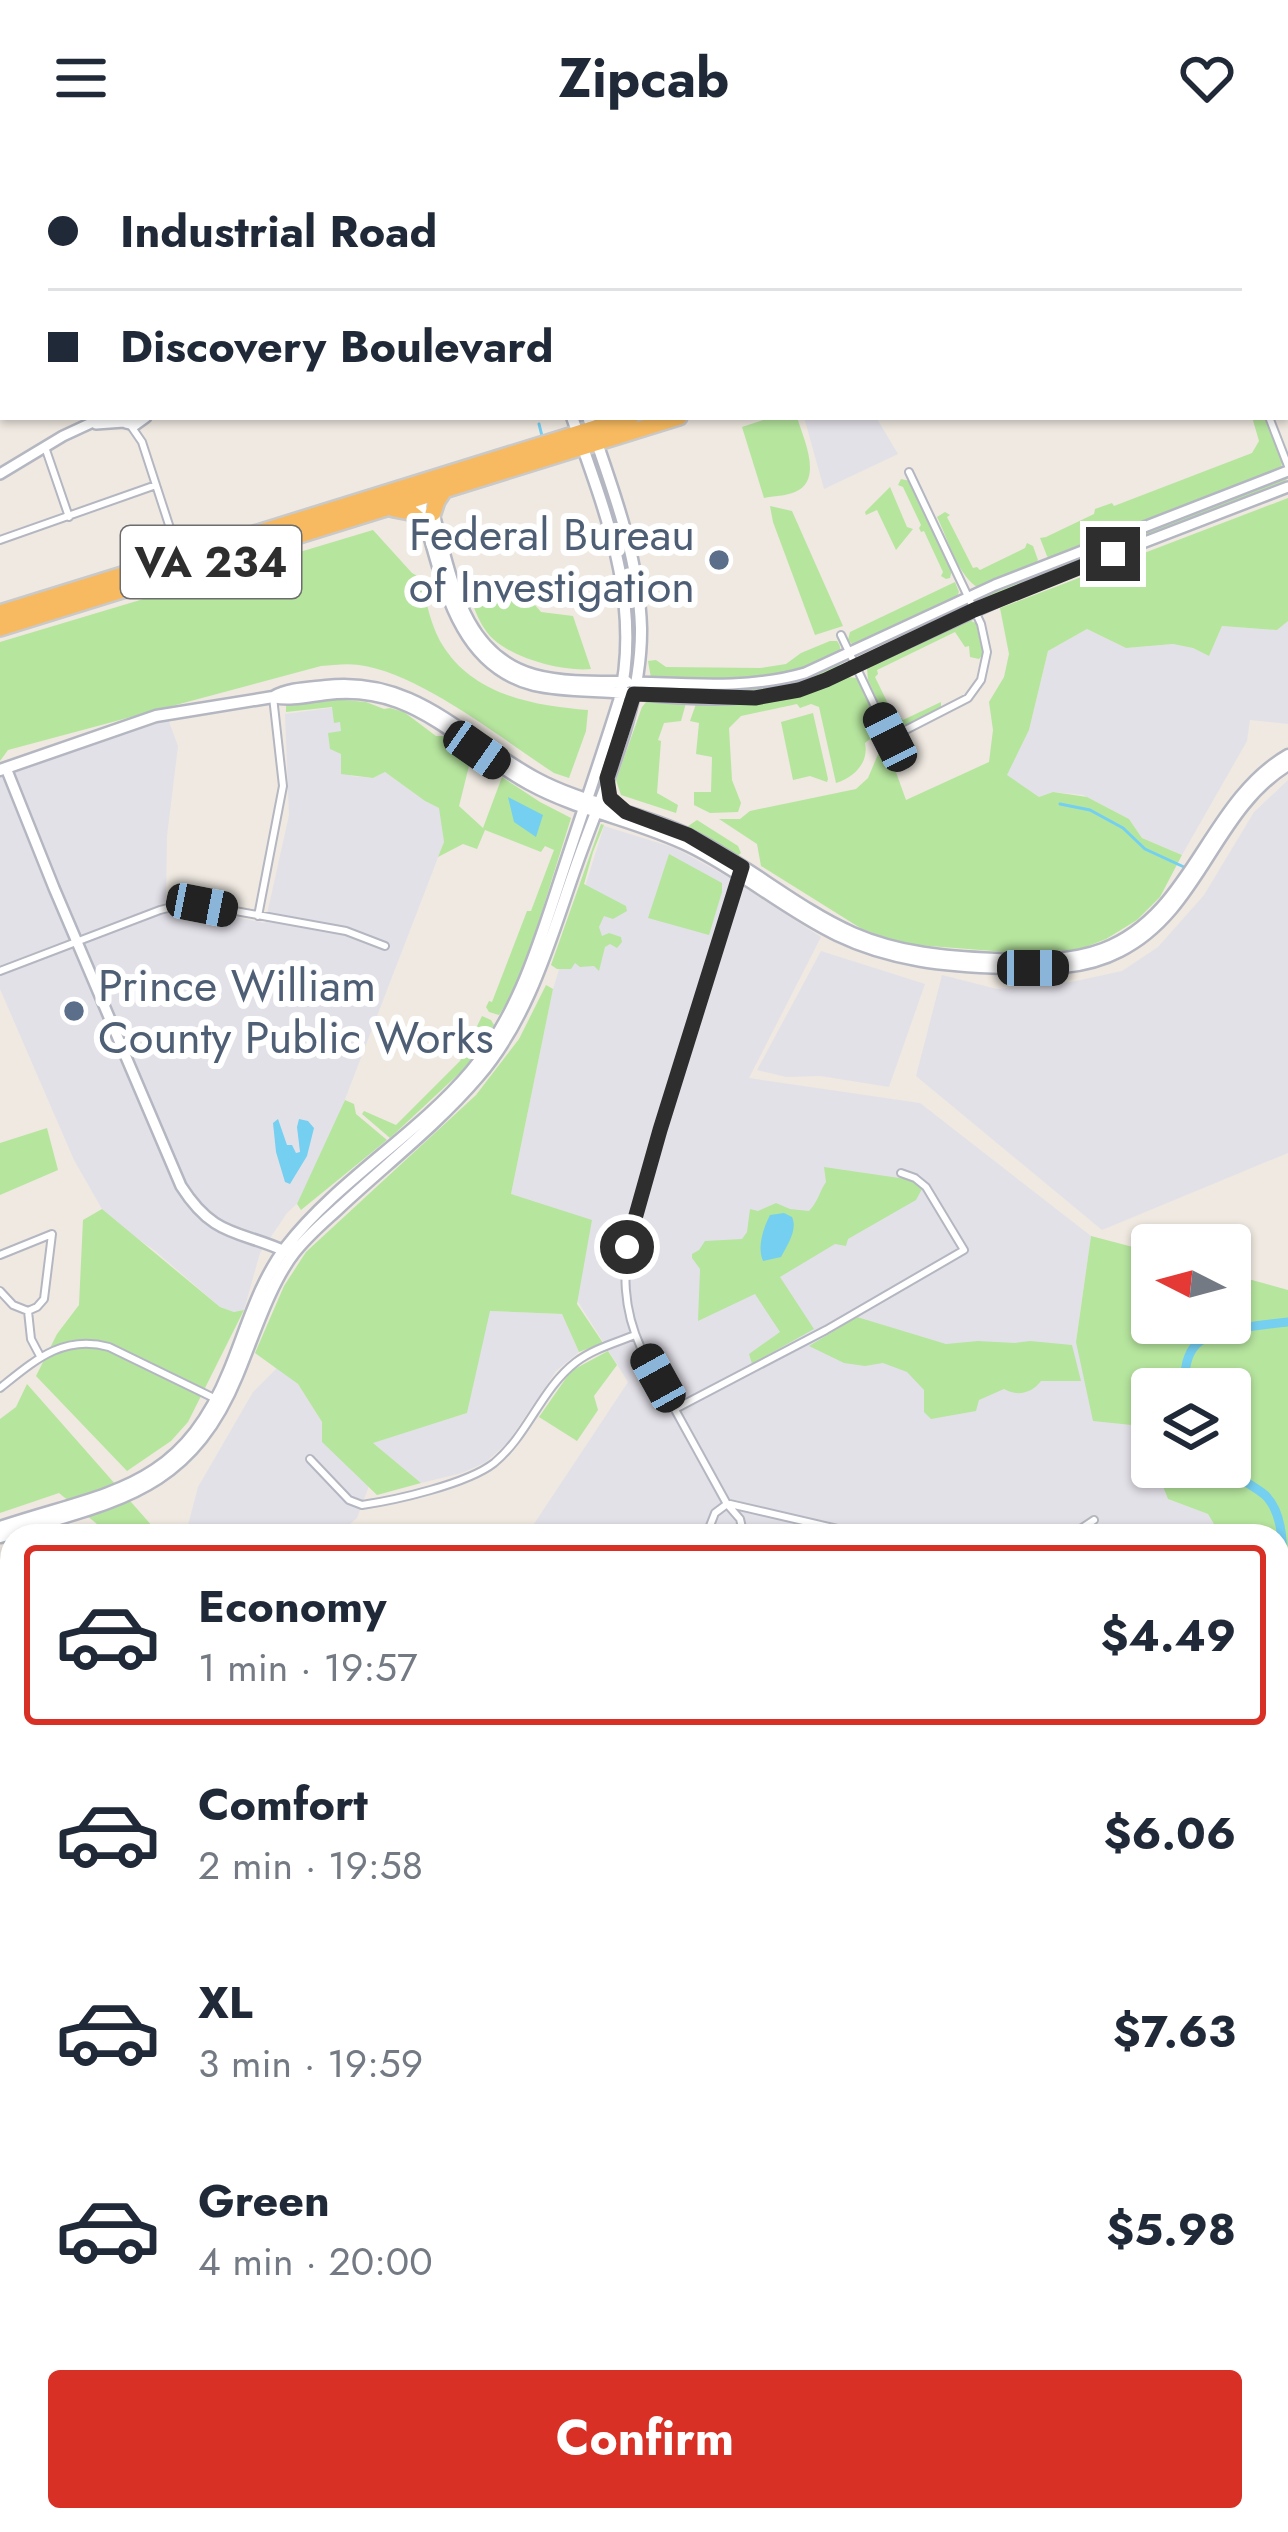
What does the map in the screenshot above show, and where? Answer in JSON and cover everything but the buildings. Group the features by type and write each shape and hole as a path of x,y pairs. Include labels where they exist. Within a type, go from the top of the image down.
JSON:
{"highway":[{"name":"VA 234","path":"0,613 421,490 621,420"},
{"name":"VA 234","path":"0,628 385,508 421,490 445,489 585,431 659,420"},
{"path":"385,508 430,519 445,489"}],"main road":[{"path":"43,1524 131,1495 161,1478 187,1455 220,1402 288,1252 342,1190 456,1088 487,1051 514,1006 591,805 610,730 629,688 622,576 585,431"},
{"path":"585,431 629,547 639,595 641,644 607,778 591,805"},
{"path":"421,490 421,507 430,519 457,618 475,648 494,660 546,678 629,688"},
{"path":"604,686 626,659"},
{"path":"3,769 156,716 273,698 283,692 342,684 370,686 432,709 536,778 684,843 833,923 896,948 966,958 1060,958 1108,947 1141,927 1173,895 1251,782 1288,755"},
{"path":"604,686 610,730"},
{"path":"1219,832 1288,766"},
{"path":"607,778 609,796 626,812"},
{"path":"591,805 626,812 688,835 740,871"},
{"path":"10,1524 141,1480 172,1457 220,1402"}],"street":[{"path":"0,474 99,420"},
{"path":"142,442 145,420"},
{"path":"629,688 767,682 805,673 968,596 1288,468 1270,420"},
{"path":"91,425 125,421 142,442 170,528"},
{"path":"45,447 68,517"},
{"path":"841,634 890,737 961,704 975,690 985,664 986,640 909,472"},
{"path":"0,539 156,485"},
{"path":"629,688 725,698 768,697 813,686 974,610 1288,487"},
{"path":"258,916 283,786 273,698"},
{"path":"3,769 182,1186 191,1201 225,1230 288,1252"},
{"path":"740,871 627,1244 626,1297 635,1335 741,1524"},
{"path":"0,971 176,905 202,905 346,932 385,946"},
{"path":"675,1409 964,1250 924,1184 901,1173"},
{"path":"0,1255 52,1234 46,1294 40,1305 28,1311 13,1305 0,1291"},
{"path":"28,1311 31,1339 40,1356"},
{"path":"310,1459 356,1504 462,1480 502,1456 575,1363 635,1335"},
{"path":"0,1388 40,1356 65,1345 95,1344 220,1402"},
{"path":"711,1524 715,1513 727,1504 815,1524"},
{"path":"1088,1524 1094,1520"}],"shaded area":[{"path":"805,420 878,420 898,454 824,489"},
{"path":"1286,620 1288,724 1250,720 1247,741 1182,855 1142,838 1129,819 1083,795 1053,792 1039,797 1006,775 1029,730 1048,651 1087,629 1126,648 1173,644 1209,656 1222,626 1277,630"},
{"path":"345,706 351,776 373,778 385,772 440,808 444,842 332,1133 300,1201 260,1253 244,1310 234,1312 220,1307 102,1209 74,1160 0,989 0,777 168,719 178,746 167,836 169,911 197,909 265,923 289,815 285,714"},
{"path":"1288,780 1288,1153 1102,1230 916,1076 942,975 997,989 1071,982 1122,971 1158,947 1204,895 1254,812"},
{"path":"604,826 675,848 821,937 749,1078 920,1103 1091,1236 1076,1342 1131,1413 1131,1488 1164,1488 1168,1499 1208,1514 1214,1524 534,1524 628,1382 511,1194 553,989"},
{"path":"821,951 925,984 889,1087 757,1070"},
{"path":"489,1311 562,1314 579,1352 556,1371 508,1442 486,1462 421,1483 372,1443 467,1413"},
{"path":"278,1367 298,1384 322,1422 323,1442 370,1483 357,1518 350,1524 188,1524 198,1487 253,1392"}],"green space":[{"path":"763,420 798,420 810,469 804,486 764,498 742,427"},
{"path":"1253,420 1265,420 1281,470 1050,559 1047,556 1040,538 1094,514 1095,509 1252,453 1259,441"},
{"path":"1288,478 983,600 986,594"},
{"path":"901,479 910,481 952,570 950,578 941,576 924,531 898,485"},
{"path":"890,487 907,527 913,529 896,550 877,510 865,512"},
{"path":"1288,498 1288,621 1277,630 1222,626 1209,656 1173,644 1126,648 1087,629 1048,651 1029,730 1007,775 1039,797 1053,792 1087,797 1129,819 1142,838 1182,855 1160,897 1137,920 1106,939 1078,950 1006,952 904,944 862,929 761,866 757,844 719,819 740,819 750,811 856,789 868,778 879,752 888,750 906,800 989,762 993,730 989,702 1004,677 1009,654 1000,608"},
{"path":"770,506 792,511 843,626 815,635"},
{"path":"945,512 973,568 980,570 1027,543 1038,560 979,588 965,575 937,517"},
{"path":"373,530 421,578 440,641 458,665 509,696 588,710 586,731 569,778 408,680 350,664 321,666 8,750 0,761 0,642"},
{"path":"466,576 513,580 541,612 573,616 591,669 534,661 494,640 479,619"},
{"path":"955,582 956,599 854,646 848,640 850,632"},
{"path":"966,619 976,623 983,654 979,659 970,657 969,646 955,632 877,670 875,677 896,720 941,702 941,709 900,731 889,725 867,668"},
{"path":"830,641 840,645 835,658 782,676 721,681 651,678 648,661 666,667 760,668 786,664"},
{"path":"841,663 827,675 780,689 721,694 648,691 649,686 757,688"},
{"path":"857,678 882,731 877,741 865,743 863,762 855,773 836,783 819,707 797,704 741,716 729,728 732,780 741,803 738,812 710,813 694,805 694,792 711,792 712,757 696,754 699,723 690,721 696,704 773,700"},
{"path":"333,699 404,712 436,736 472,754 459,806 483,828 502,777 571,818 529,953 499,1015 486,1007 554,850 545,846 541,852 485,830 477,849 463,844 438,857 444,842 439,808 385,772 373,778 341,774 341,754 330,749 328,733 341,731 340,722 334,723 332,707 286,712 286,705"},
{"path":"647,701 686,703 681,721 664,723 658,740 657,793 678,805 676,813 621,795 616,780"},
{"path":"813,713 827,782 810,776 793,780 781,722"},
{"path":"697,820 738,846 741,853 736,857 684,829"},
{"path":"601,824 584,884 626,906 627,911 613,919 604,916 599,927 602,936 609,933 622,942 617,948 605,947 599,971 575,963 571,969 557,969 551,965"},
{"path":"669,854 722,883 709,935 648,918"},
{"path":"546,985 553,989 511,1194 592,1220 577,1304 603,1343 579,1352 562,1314 490,1311 467,1413 373,1443 421,1483 377,1495 322,1442 322,1422 298,1384 255,1353 284,1286 306,1252 476,1095 519,1039"},
{"path":"482,1016 494,1025 465,1068 390,1138 362,1114 396,1125 460,1061"},
{"path":"345,1100 387,1140 301,1210 297,1204"},
{"path":"47,1128 58,1170 0,1195 0,1143"},
{"path":"824,1167 906,1179 922,1189 916,1200 848,1239 846,1246 835,1244 780,1277 814,1329 752,1364 749,1354 780,1332 755,1294 698,1321 700,1269 692,1254 705,1241 742,1239 750,1209 758,1211 776,1203 809,1211 826,1182"},
{"path":"102,1209 220,1307 244,1310 188,1422 171,1441 127,1471 36,1376 57,1334 79,1305 83,1220"},
{"path":"1091,1236 1131,1246 1131,1344 1251,1344 1251,1280 1288,1290 1288,1524 1214,1524 1208,1514 1168,1499 1164,1488 1251,1488 1251,1368 1131,1368 1131,1425 1093,1421 1076,1342"},
{"path":"857,1317 946,1344 1030,1341 1072,1345 1081,1381 1041,1381 1019,1393 1004,1389 979,1400 976,1411 931,1419 924,1412 924,1390 907,1372 883,1363 844,1363 809,1346"},
{"path":"608,1351 617,1365 594,1396 598,1410 577,1441 539,1417 571,1371"},
{"path":"27,1384 150,1524 97,1524 59,1493 0,1513 0,1419 16,1407"}],"water":[{"path":"508,797 543,815 536,837 514,822"},
{"path":"278,1119 287,1145 296,1153 300,1152 299,1119 314,1128 307,1156 290,1184 285,1182 276,1152 273,1123"},
{"path":"784,1213 792,1217 791,1237 781,1257 763,1261 761,1244 767,1220"}],"waterway":[{"path":"539,424 542,436"},
{"path":"1060,804 1090,810 1123,828 1145,849 1184,867"},
{"path":"1185,1368 1194,1347 1207,1337 1288,1322"},
{"path":"1251,1486 1265,1495 1280,1524"}],"place":[{"name":"Federal Bureau of Investigation","path":"719,560"},
{"name":"Prince William County Public Works","path":"74,1011"}],"route":[{"path":"627,1247 742,867 688,835 626,812 610,798 607,778 634,694 755,698 799,690 1028,586 1113,554"}]}
